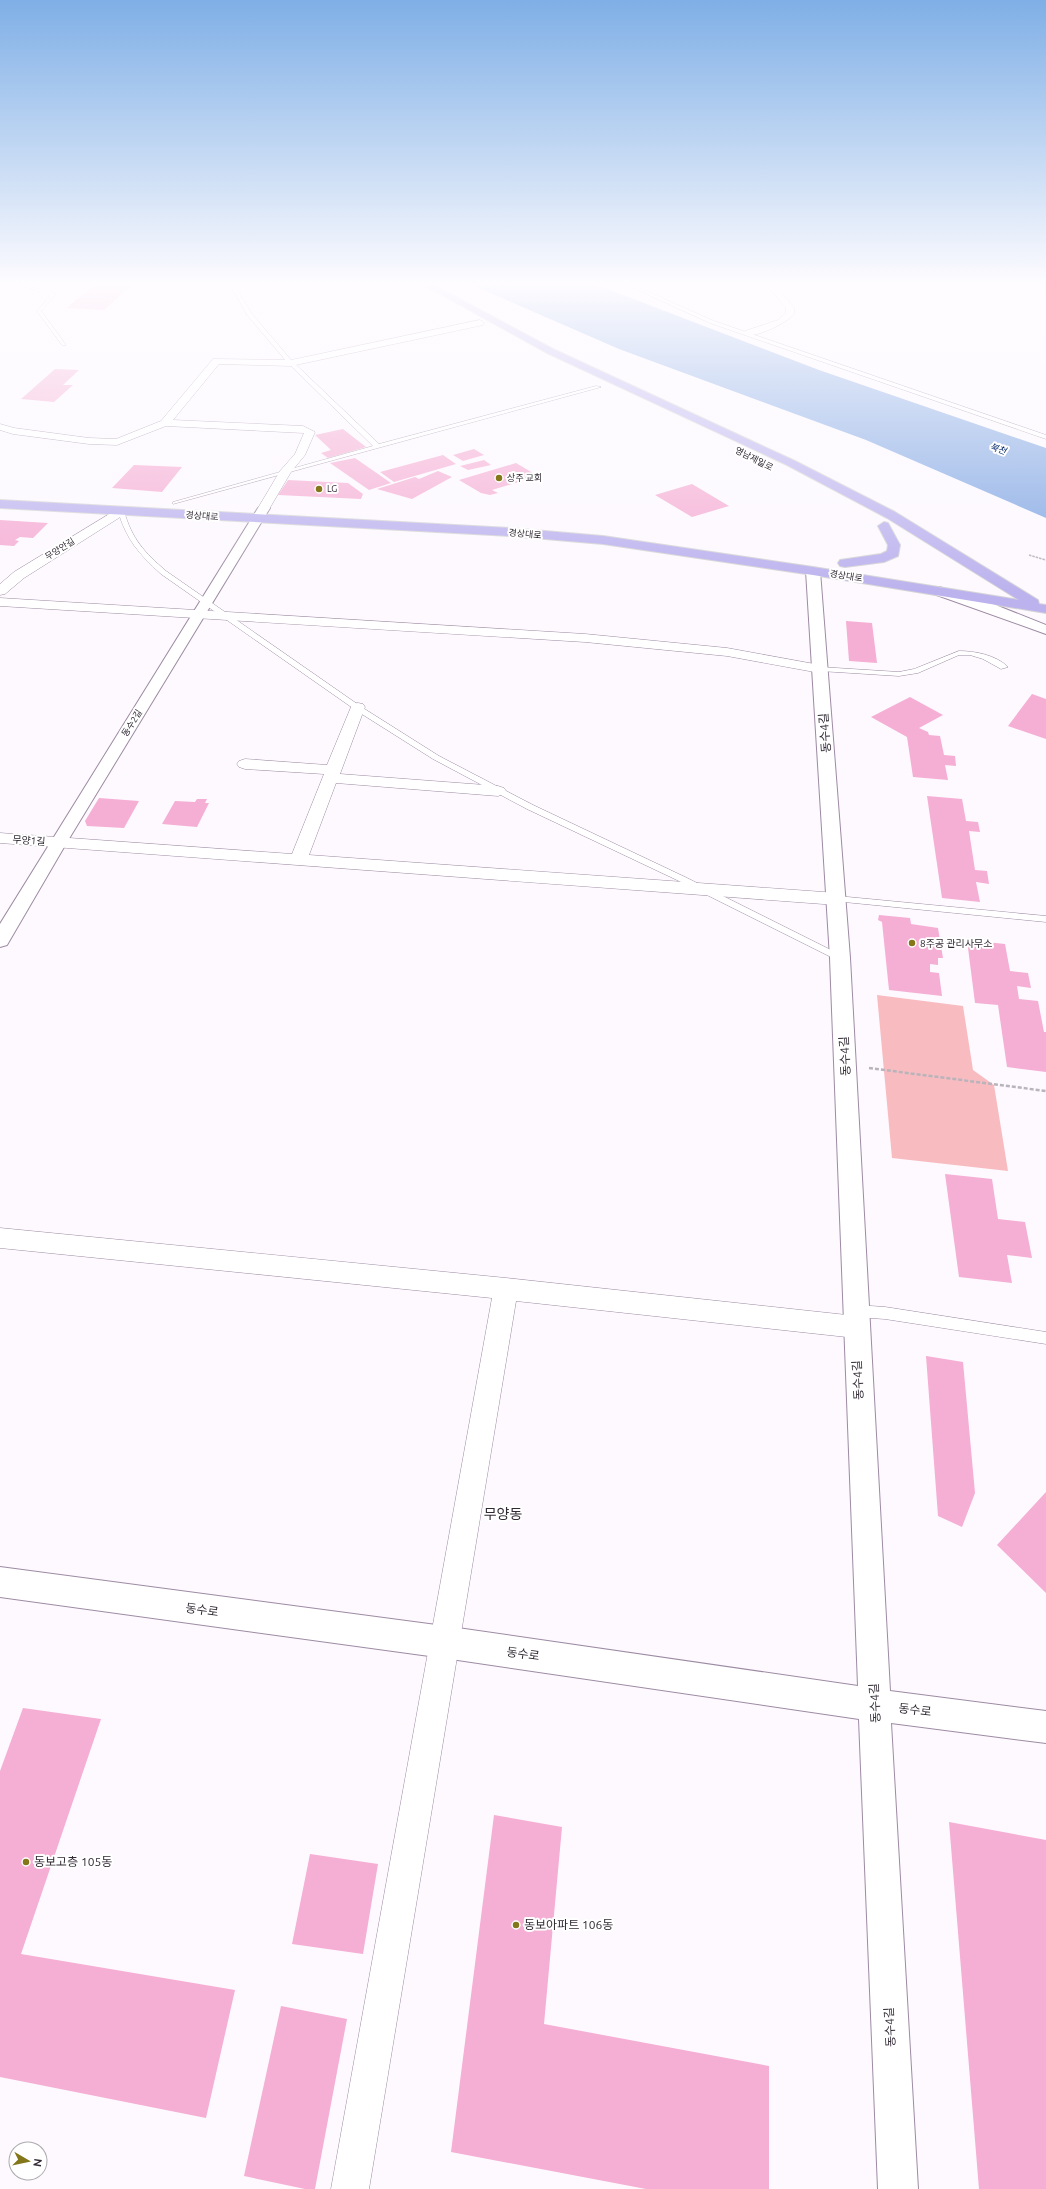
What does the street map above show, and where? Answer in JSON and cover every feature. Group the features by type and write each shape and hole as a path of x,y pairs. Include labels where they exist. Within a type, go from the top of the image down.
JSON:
{"main road":[{"path":"597,387 601,389"},
{"name":"영남제일로","path":"628,387 791,463 891,515 940,545 1009,596"},
{"name":"영남제일로","path":"634,403 756,459"},
{"name":"경상대로","path":"0,494 175,503 261,513 603,540 813,571 939,592 1009,596 1046,594"},
{"name":"경상대로","path":"0,504 121,511 261,513 374,512"},
{"path":"845,564 884,558 893,553 894,545 880,524 904,538"},
{"name":"경상대로","path":"600,527 891,571"},
{"name":"경상대로","path":"979,586 1044,609"}],"street":[{"path":"165,423 194,387"},
{"path":"0,427 13,431 89,441 117,442 165,423 272,427 303,429 310,432 300,455 286,471 261,513"},
{"path":"4,438 13,431"},
{"name":"무양안길","path":"0,591 19,575 121,511"},
{"name":"동수2길","path":"0,940 58,842 261,513"},
{"name":"동수4길","path":"813,571 837,899 855,1319 898,2189"},
{"path":"939,592 988,607 1046,628"},
{"name":"영남제일로","path":"1009,596 1046,628"},
{"path":"0,602 203,608 227,616 586,638 727,652 820,669"},
{"path":"298,860 358,707"},
{"path":"245,764 498,791"},
{"name":"무양1길","path":"0,838 837,899"},
{"path":"0,1238 506,1288 855,1319"},
{"path":"350,2189 506,1288"},
{"name":"동수로","path":"0,1582 444,1642 875,1705 1046,1727"}],"lane":[{"path":"315,387 377,446"},
{"path":"905,387 1046,437"},
{"path":"175,503 377,446 601,389"},
{"path":"121,511 123,526 140,550 186,590 203,608"},
{"path":"227,616 406,739 498,791 704,889 840,958"},
{"path":"820,669 899,674 924,667 961,652 973,652 989,658 1004,667"},
{"path":"837,899 1046,919"},
{"path":"855,1319 885,1313 1046,1338"}],"path":[{"path":"1029,555 1046,560"},
{"path":"868,1068 1046,1091"}],"shaded area":[{"path":"877,995 963,1006 973,1070 994,1085 1008,1171 892,1158"}],"water":[{"name":"북천","path":"723,387 869,387 1046,448 1046,518 866,440"}],"building":[{"path":"34,387 71,387 54,402 21,399"},
{"path":"343,429 366,447 328,458 321,453 331,450 315,435"},
{"path":"474,449 484,455 463,461 453,455"},
{"path":"443,455 456,464 394,482 380,472"},
{"path":"355,458 391,483 369,490 330,463"},
{"path":"484,460 491,465 468,470 460,466"},
{"name":"상주 교회","path":"516,463 538,476 492,490 498,493 490,495 481,493 459,480"},
{"path":"134,465 182,467 162,492 112,488"},
{"path":"438,471 452,477 412,499 377,489 415,477 419,479"},
{"name":"LG","path":"288,480 348,483 363,494 361,499 278,495"},
{"path":"692,484 729,506 692,517 655,495"},
{"path":"0,520 48,523 33,538 20,537 15,540 19,541 14,546 0,545"},
{"path":"846,621 872,623 877,663 849,661"},
{"path":"1032,694 1046,699 1046,739 1008,726"},
{"path":"910,697 943,715 919,728 928,732 929,735 940,736 944,755 955,756 956,766 945,765 948,780 913,777 907,737 871,717"},
{"path":"927,796 962,799 966,821 978,822 980,832 969,831 975,870 987,871 989,884 976,882 980,902 942,898"},
{"path":"99,798 139,801 124,828 87,826 85,821"},
{"path":"197,799 207,799 205,803 209,803 197,827 162,824 175,801 195,802"},
{"name":"8주공 관리사무소","path":"879,915 910,918 911,924 938,928 943,958 938,958 938,965 930,964 930,972 939,973 942,996 889,990 882,922 878,920"},
{"path":"967,940 1005,944 1010,971 1028,973 1031,988 1017,986 1019,999 1038,1001 1044,1032 1046,1032 1046,1072 1007,1067 998,1005 975,1003"},
{"path":"945,1174 992,1179 998,1219 1025,1222 1032,1258 1007,1255 1012,1283 959,1277"},
{"path":"926,1356 963,1362 975,1493 962,1527 938,1516"},
{"path":"1046,1492 1046,1593 997,1545"},
{"name":"동보고층 105동","path":"23,1708 101,1719 21,1954 235,1990 206,2118 0,2077 0,1771"},
{"name":"동보아파트 106동","path":"494,1815 562,1827 544,2024 769,2066 769,2189 646,2189 451,2152"},
{"path":"949,1822 1046,1840 1046,2189 979,2189"},
{"path":"310,1854 378,1864 363,1954 292,1944"},
{"path":"281,2006 347,2019 315,2189 305,2189 244,2176"}],"place":[{"name":"상주 교회","path":"499,478"},
{"name":"LG","path":"319,489"},
{"name":"8주공 관리사무소","path":"912,943"},
{"name":"동보고층 105동","path":"26,1862"},
{"name":"동보아파트 106동","path":"516,1925"}],"district":[{"name":"무양동","path":"503,1514"}]}
